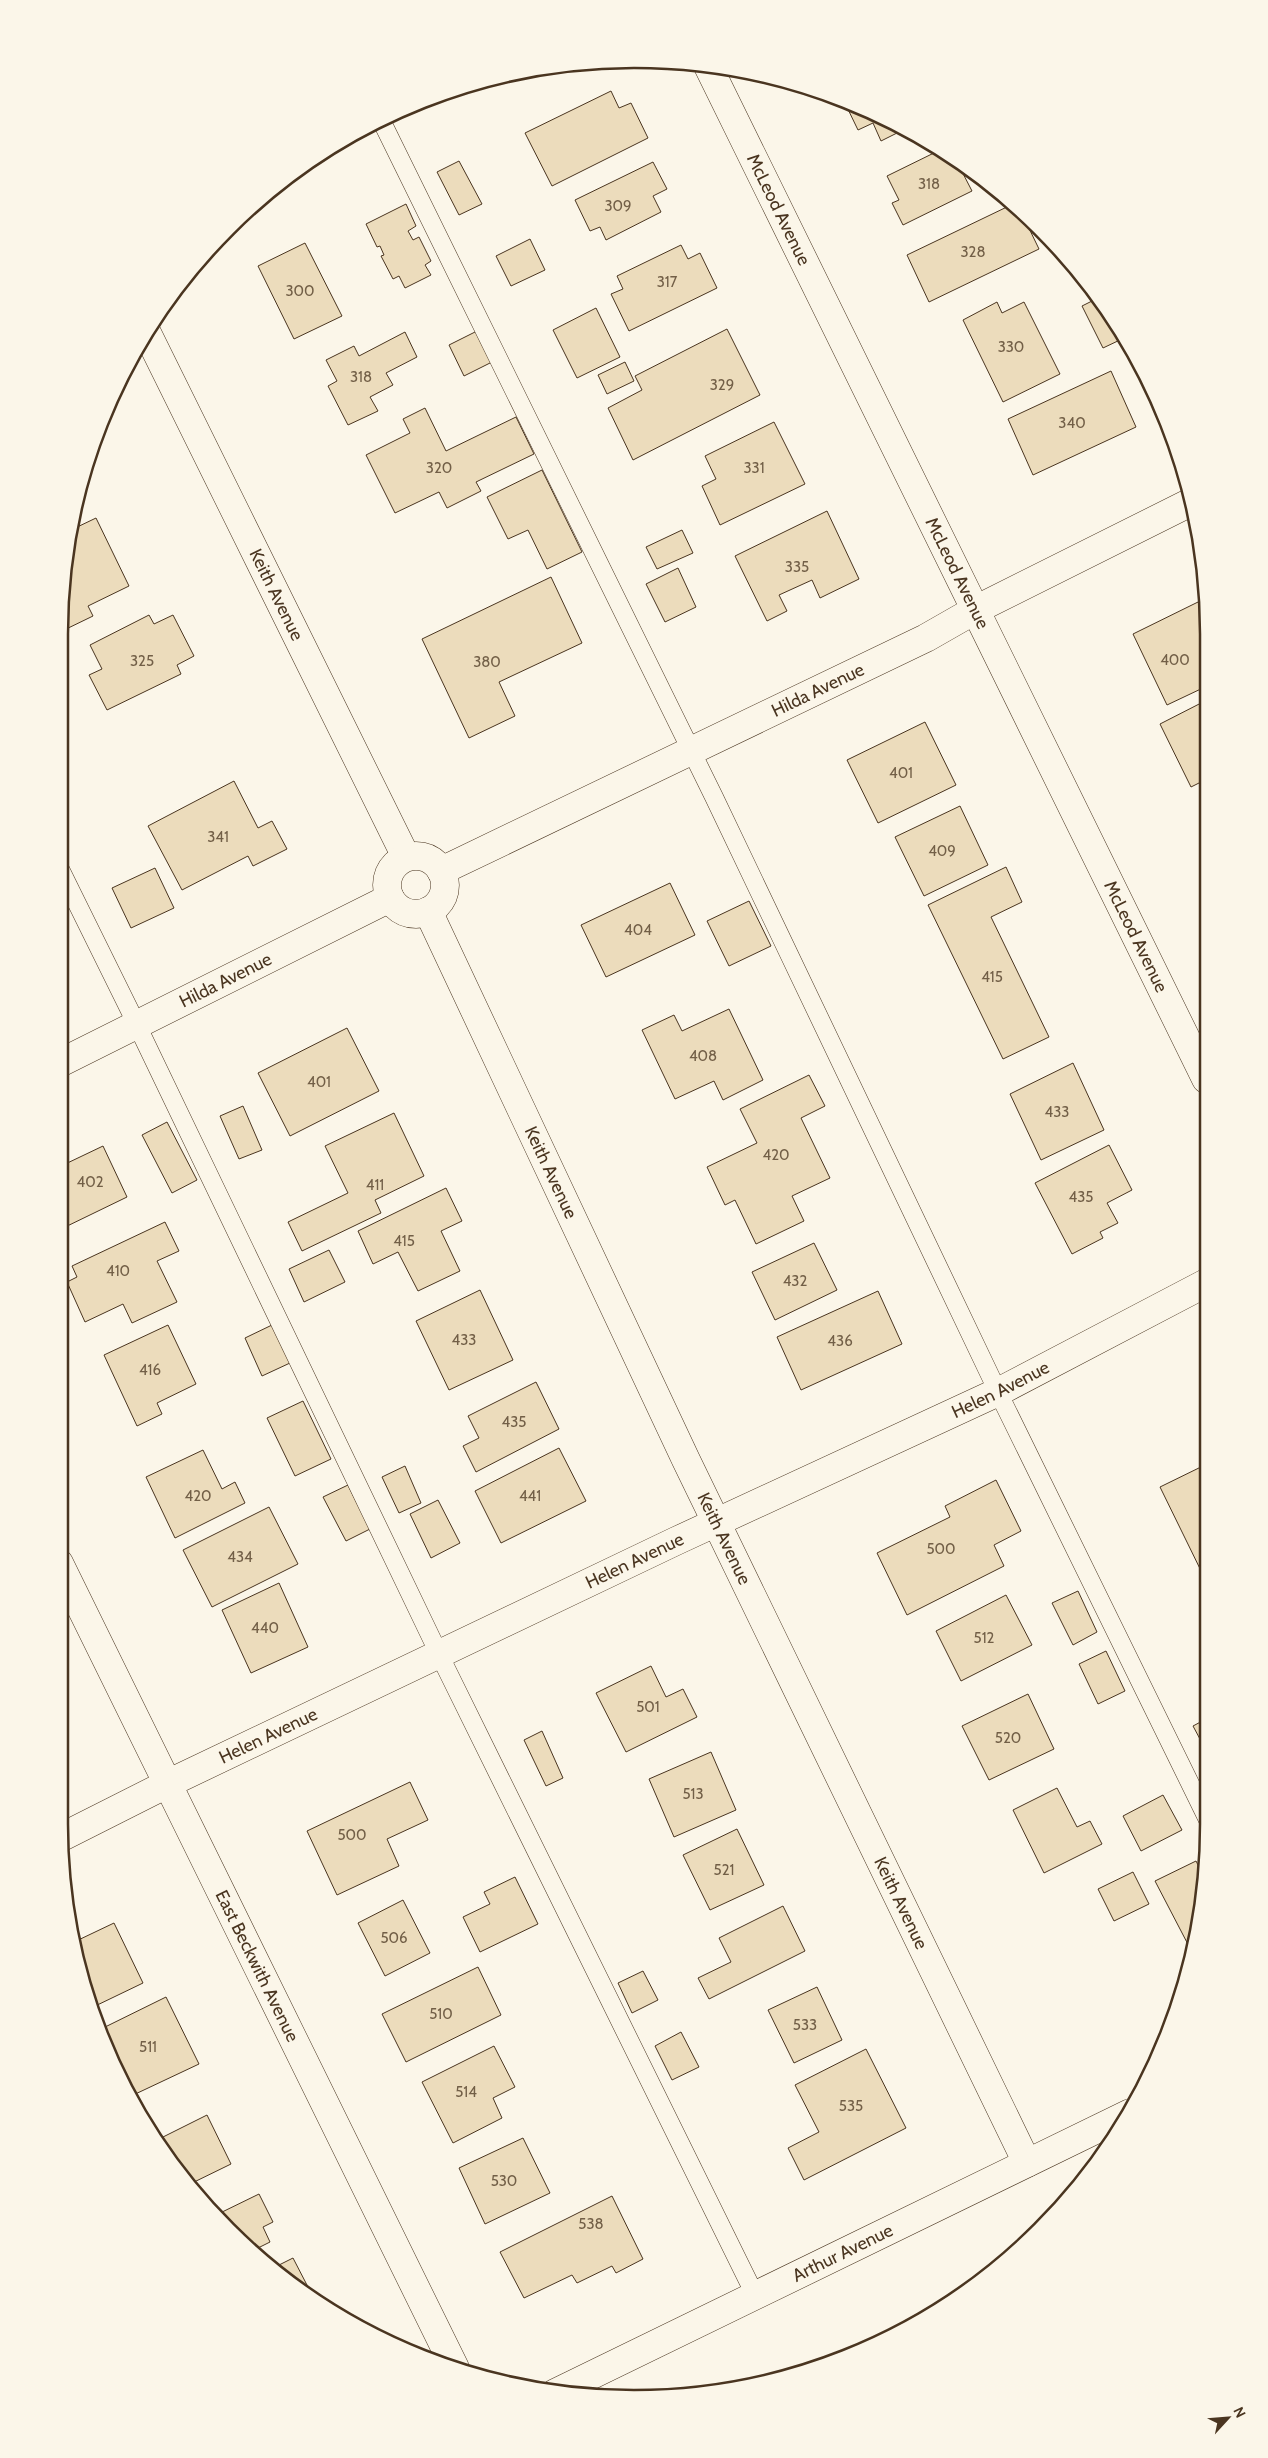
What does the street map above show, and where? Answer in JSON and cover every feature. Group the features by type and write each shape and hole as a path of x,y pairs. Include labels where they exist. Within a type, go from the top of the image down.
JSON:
{"street":[{"name":"McLeod Avenue","path":"711,73 1200,1067"},
{"name":"Keith Avenue","path":"150,339 406,857"},
{"name":"Hilda Avenue","path":"441,871 926,638 975,610 1186,505"},
{"path":"406,857 424,857 433,862 441,871 444,888 442,897 428,911 418,914 408,913 400,909 390,898 387,886 388,877 398,862 406,857"},
{"name":"Hilda Avenue","path":"68,1059 390,898"},
{"name":"Keith Avenue","path":"428,911 716,1522 1027,2163"},
{"name":"Helen Avenue","path":"68,1834 167,1784 716,1522 998,1392 1200,1285"},
{"name":"East Beckwith Avenue","path":"68,1581 451,2360"},
{"name":"Arthur Avenue","path":"568,2387 1117,2120"}],"lane":[{"path":"384,126 691,751 998,1392 1200,1804"},
{"path":"68,885 138,1025 439,1654 755,2295"}],"building":[{"path":"611,91 619,108 631,103 648,138 552,186 525,133"},
{"path":"848,110 898,133 881,141 873,123 858,130"},
{"path":"933,153 963,173 972,191 903,225 892,203 899,200 887,176"},
{"path":"459,161 482,204 459,215 437,172"},
{"path":"653,162 667,189 653,196 661,212 606,240 600,227 590,231 575,200"},
{"path":"406,204 416,226 408,231 413,240 419,237 431,261 425,265 431,275 405,288 399,276 393,279 381,256 384,255 380,246 377,247 366,224"},
{"path":"1007,207 1028,227 1039,249 929,302 907,255"},
{"path":"530,239 545,270 511,286 496,256"},
{"path":"305,243 342,316 294,339 258,266"},
{"path":"681,245 688,259 700,253 717,288 629,331 611,294 623,289 617,276"},
{"path":"1092,301 1119,341 1103,348 1082,306"},
{"path":"997,302 1002,313 1024,302 1060,374 1003,402 963,320"},
{"path":"596,308 620,357 577,378 553,330"},
{"path":"727,329 760,395 633,460 608,408 642,390 635,376"},
{"path":"477,331 492,362 464,376 449,345"},
{"path":"405,332 417,357 386,373 393,385 370,397 378,411 348,425 328,386 337,381 326,360 354,346 359,356"},
{"path":"625,362 634,381 607,394 598,375"},
{"path":"1111,371 1136,427 1033,475 1008,419"},
{"path":"425,408 446,451 516,417 534,454 476,482 481,491 447,508 439,492 395,513 366,455 410,433 403,419"},
{"path":"774,422 805,484 720,525 702,486 716,479 705,456"},
{"path":"542,470 582,552 547,569 528,530 508,539 487,497"},
{"path":"827,511 859,579 820,598 812,580 779,595 787,611 767,621 735,556"},
{"path":"96,518 129,586 88,606 93,616 68,628 72,560 77,527"},
{"path":"682,530 693,553 657,569 646,547"},
{"path":"678,568 696,607 665,622 646,584"},
{"path":"551,577 582,643 499,682 515,716 469,738 422,639"},
{"path":"1198,602 1200,689 1167,705 1133,634"},
{"path":"149,615 154,624 173,615 194,656 177,665 181,674 107,710 89,675 102,669 90,645"},
{"path":"1200,704 1200,782 1191,787 1160,724"},
{"path":"925,722 956,785 878,823 847,760"},
{"path":"234,781 258,828 272,821 287,849 253,866 248,856 182,890 148,826"},
{"path":"960,806 988,865 924,896 895,837"},
{"path":"1006,867 1022,902 991,917 1049,1037 1003,1059 928,905"},
{"path":"155,868 174,908 131,928 112,888"},
{"path":"670,883 695,935 606,977 581,925"},
{"path":"749,901 771,946 729,966 707,921"},
{"path":"729,1009 763,1080 723,1100 714,1081 675,1099 642,1030 674,1015 682,1031"},
{"path":"347,1028 379,1091 290,1136 258,1073"},
{"path":"1073,1063 1104,1130 1041,1160 1010,1094"},
{"path":"809,1075 825,1106 801,1118 830,1178 792,1196 804,1221 756,1244 735,1200 725,1205 707,1167 757,1143 740,1109"},
{"path":"243,1106 262,1150 239,1159 220,1116"},
{"path":"394,1113 424,1176 375,1200 381,1213 302,1251 288,1222 348,1193 325,1146"},
{"path":"167,1122 197,1180 172,1193 142,1135"},
{"path":"1109,1145 1132,1190 1107,1203 1118,1223 1100,1232 1103,1238 1072,1254 1035,1183"},
{"path":"103,1146 127,1197 68,1226 68,1163"},
{"path":"446,1188 462,1221 441,1231 460,1271 418,1291 398,1252 373,1264 358,1231"},
{"path":"165,1222 179,1251 157,1261 177,1302 132,1323 123,1304 85,1322 68,1284 68,1282 77,1277 72,1266"},
{"path":"814,1243 837,1290 775,1320 752,1272"},
{"path":"329,1250 345,1282 304,1302 289,1269"},
{"path":"480,1290 513,1360 449,1390 416,1321"},
{"path":"878,1291 902,1344 801,1390 777,1337"},
{"path":"168,1325 196,1384 157,1403 162,1414 137,1426 104,1355"},
{"path":"272,1325 290,1363 262,1376 245,1338"},
{"path":"536,1382 559,1429 476,1472 463,1446 479,1438 468,1416"},
{"path":"303,1401 331,1459 295,1476 267,1418"},
{"path":"559,1448 586,1501 501,1543 475,1491"},
{"path":"203,1450 222,1489 235,1482 245,1503 175,1538 146,1477"},
{"path":"405,1466 421,1503 399,1513 382,1477"},
{"path":"1200,1467 1200,1569 1160,1487"},
{"path":"996,1480 1021,1531 994,1545 1004,1566 907,1615 877,1553 950,1517 945,1506"},
{"path":"348,1485 370,1529 346,1541 323,1497"},
{"path":"438,1500 460,1543 431,1558 410,1514"},
{"path":"269,1507 298,1564 212,1607 183,1550"},
{"path":"279,1583 308,1647 251,1673 222,1610"},
{"path":"1078,1591 1097,1632 1073,1645 1052,1603"},
{"path":"1006,1595 1032,1645 961,1681 936,1631"},
{"path":"1106,1651 1125,1691 1098,1704 1079,1664"},
{"path":"651,1666 666,1697 683,1689 697,1717 626,1752 596,1693"},
{"path":"1028,1694 1054,1749 989,1780 962,1726"},
{"path":"1200,1722 1200,1739 1193,1726"},
{"path":"542,1731 563,1778 546,1786 524,1740"},
{"path":"711,1752 736,1810 674,1837 649,1779"},
{"path":"410,1782 428,1820 387,1839 399,1866 337,1895 307,1831"},
{"path":"1057,1788 1077,1827 1090,1821 1102,1844 1044,1873 1013,1810"},
{"path":"1163,1795 1182,1830 1141,1851 1123,1816"},
{"path":"737,1829 764,1885 710,1910 683,1855"},
{"path":"1196,1861 1199,1866 1196,1898 1188,1944 1155,1881"},
{"path":"1133,1872 1149,1904 1114,1921 1098,1889"},
{"path":"515,1877 538,1924 480,1952 463,1917 490,1904 484,1892"},
{"path":"403,1900 430,1953 385,1976 358,1923"},
{"path":"783,1906 805,1951 709,1999 698,1978 731,1962 719,1938"},
{"path":"114,1923 143,1983 98,2005 79,1940"},
{"path":"478,1967 501,2015 406,2062 382,2014"},
{"path":"643,1971 658,2000 632,2013 618,1983"},
{"path":"817,1987 842,2040 794,2063 768,2010"},
{"path":"166,1997 199,2064 136,2094 106,2027"},
{"path":"681,2032 699,2067 672,2080 655,2046"},
{"path":"494,2046 515,2087 493,2098 502,2118 453,2143 422,2082"},
{"path":"866,2049 906,2128 804,2180 788,2148 819,2132 795,2085"},
{"path":"207,2115 231,2164 195,2182 162,2137"},
{"path":"523,2138 550,2193 485,2224 459,2168"},
{"path":"259,2194 273,2222 263,2227 270,2242 258,2248 221,2212"},
{"path":"612,2196 643,2259 616,2273 612,2266 577,2283 572,2275 524,2298 500,2252"},
{"path":"293,2258 308,2287 289,2273 279,2265"}]}
